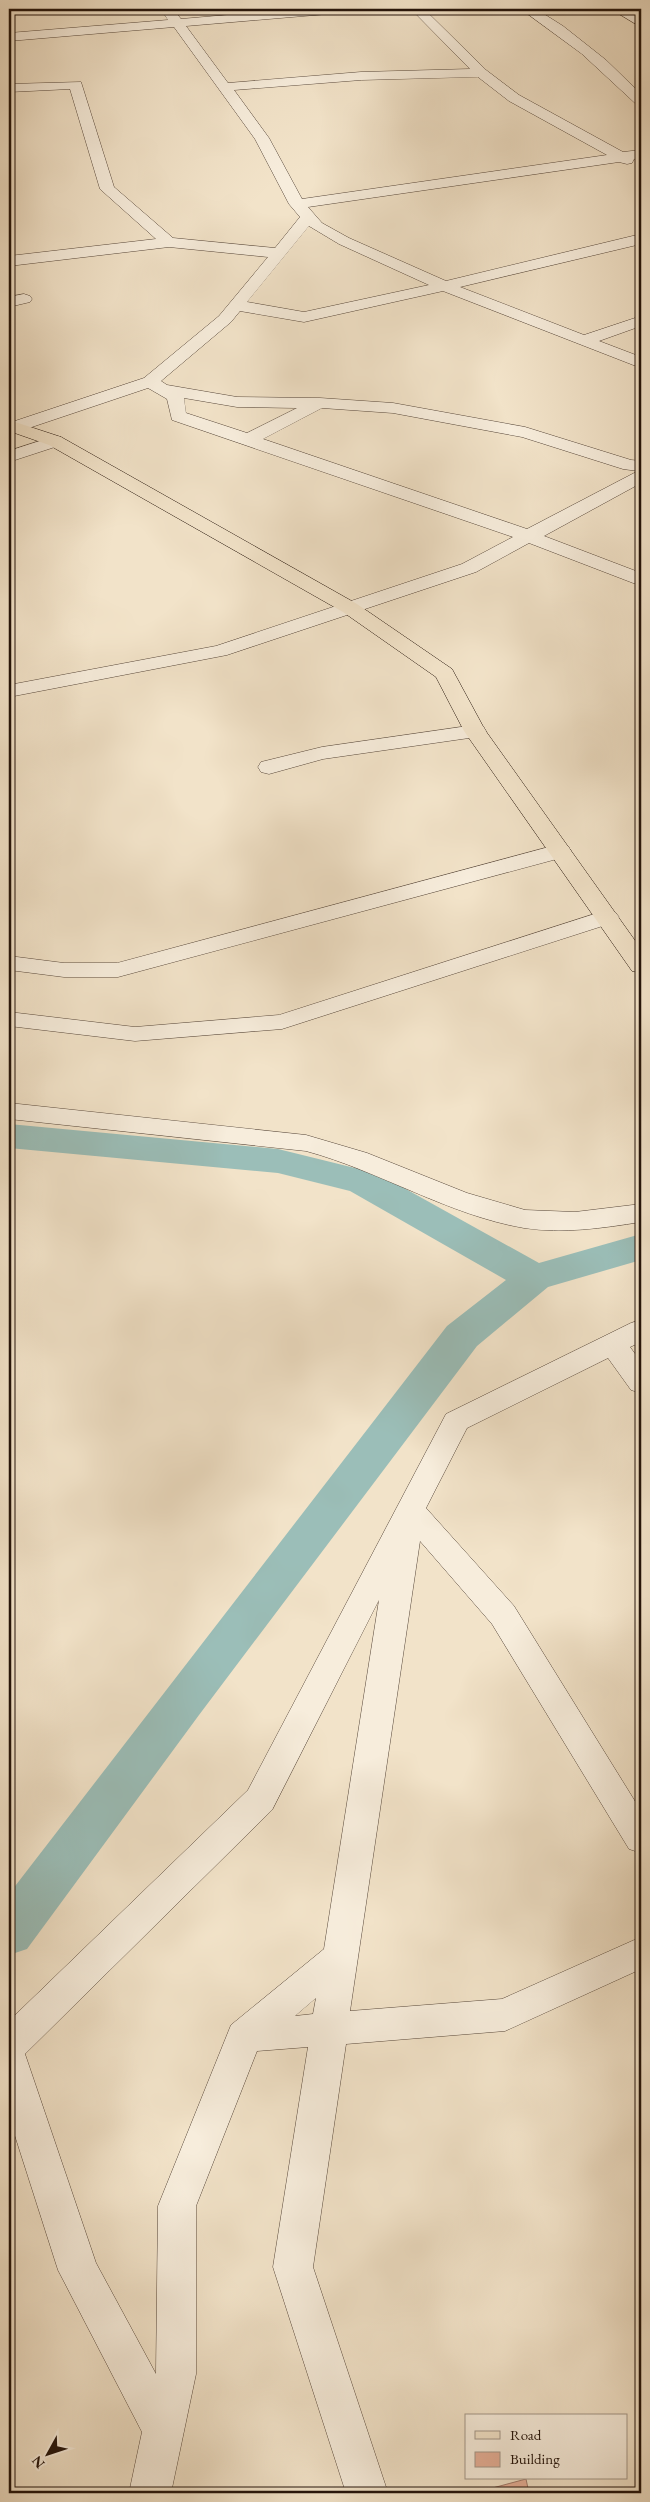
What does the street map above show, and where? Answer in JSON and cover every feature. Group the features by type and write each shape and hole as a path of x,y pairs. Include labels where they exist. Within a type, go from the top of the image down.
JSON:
{"main road":[{"path":"12,426 55,441 350,608 445,673 476,731 641,966"}],"street":[{"path":"167,9 262,138 303,210 317,226 344,241 442,285 641,363"},
{"path":"10,34 339,9"},
{"path":"417,9 481,73 514,98 641,169"},
{"path":"527,9 553,25 606,66 641,101"},
{"path":"617,9 641,23"},
{"path":"224,87 361,76 481,73"},
{"path":"9,88 76,85 107,188 169,242"},
{"path":"303,210 641,154"},
{"path":"156,386 225,319 279,253 303,210"},
{"path":"236,305 304,317 348,309 442,285 641,239"},
{"path":"9,261 169,242 279,253"},
{"path":"584,341 641,321"},
{"path":"156,386 175,398 178,416 529,537 641,580"},
{"path":"12,426 156,386 237,402 393,408 525,432 629,465 641,466"},
{"path":"249,440 320,404"},
{"path":"9,457 55,441"},
{"path":"9,669 18,689 220,651 469,568 641,476"},
{"path":"269,766 322,753 476,731"},
{"path":"9,963 64,970 118,970 560,851"},
{"path":"9,1019 135,1034 282,1022 607,917"},
{"path":"9,1111 306,1144 340,1151 510,1216 549,1220 591,1220 641,1212"},
{"path":"9,2046 260,1800 456,1421 641,1330"},
{"path":"612,1344 641,1383"},
{"path":"409,1509 503,1615 594,1766 641,1839"},
{"path":"367,2493 293,2267 409,1509"},
{"path":"244,2036 505,2015 641,1952"},
{"path":"150,2493 176,2374 177,2206 244,2036 341,1956"},
{"path":"9,2060 78,2270 164,2431"}],"building":[{"path":"526,2480 529,2493 474,2493"}],"waterway":[{"path":"9,1136 278,1161 363,1182 534,1278"},
{"path":"534,1278 641,1247"},
{"path":"9,1933 182,1702 462,1336 534,1278"}]}
